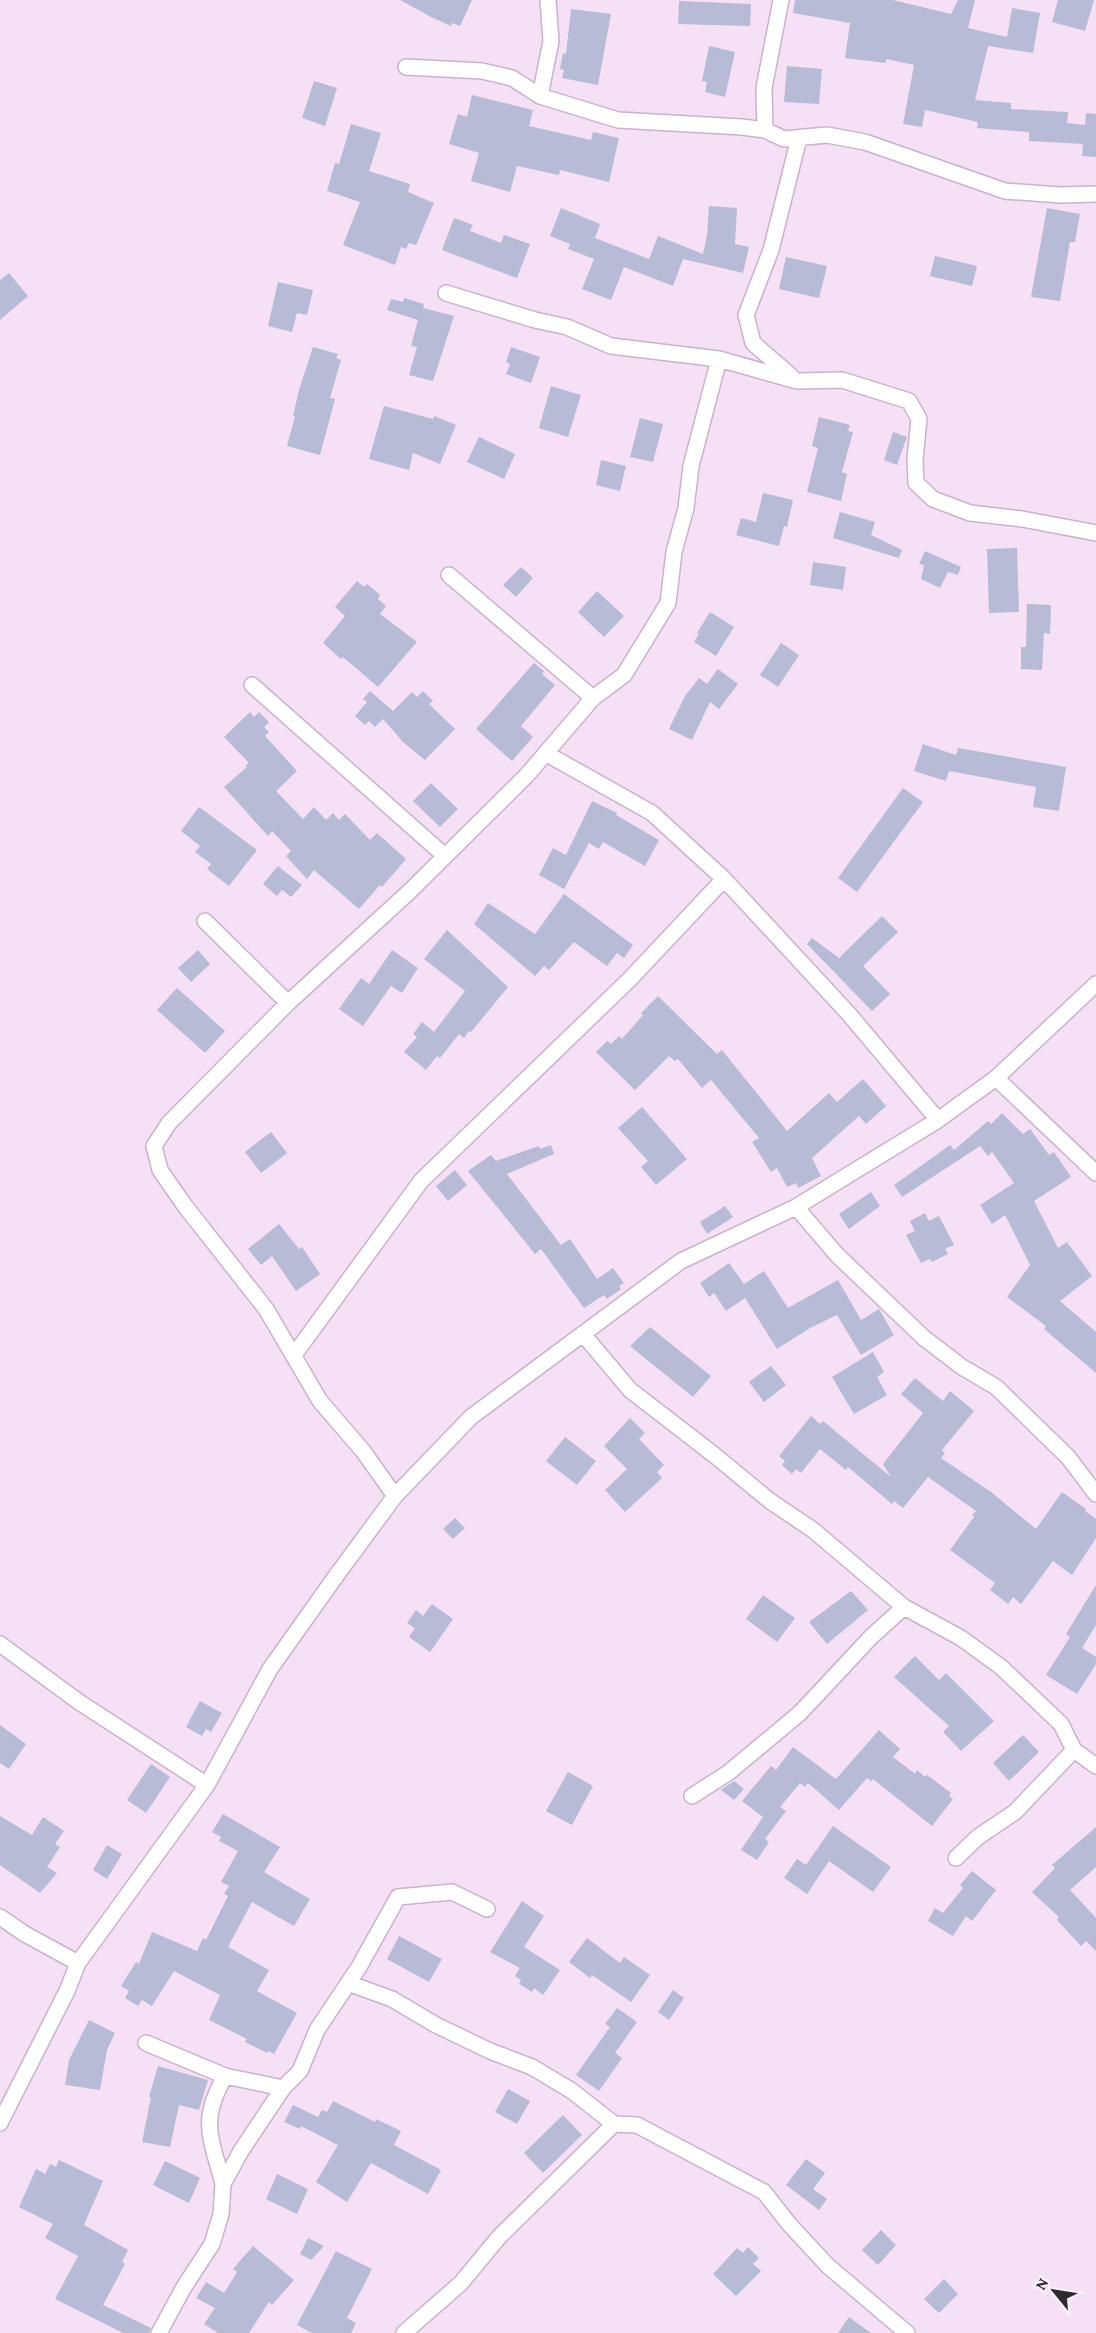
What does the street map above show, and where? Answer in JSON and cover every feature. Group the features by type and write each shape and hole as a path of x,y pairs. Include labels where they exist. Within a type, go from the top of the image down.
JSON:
{"street":[{"path":"540,96 551,41 548,0"},
{"path":"765,130 764,88 781,0"},
{"path":"406,67 482,71 512,78 540,96 618,120 665,121 765,130 784,139 827,135 865,142 1005,191 1060,195 1096,194"},
{"path":"797,381 753,344 746,315 771,250 799,138"},
{"path":"446,293 535,320 567,327 611,346 719,359 797,381 842,380 909,401 919,419 915,459 916,483 933,499 970,513 1022,519 1096,533"},
{"path":"395,1496 363,1451 320,1401 294,1355 273,1325 266,1309 185,1206 160,1170 154,1146 169,1123 288,1004 445,856 547,754 593,698 624,675 668,603 675,552 686,508 691,466 719,359"},
{"path":"448,575 593,698"},
{"path":"252,685 445,856"},
{"path":"547,754 652,813 724,879 848,1013 938,1120"},
{"path":"294,1355 421,1181 630,979 724,879"},
{"path":"205,921 288,1004"},
{"path":"0,2123 67,1991 78,1963 207,1785 270,1669 395,1496 471,1417 681,1261 796,1207 938,1120 996,1078 1096,984"},
{"path":"996,1078 1096,1173"},
{"path":"796,1207 837,1255 924,1338 962,1367 996,1387 1068,1457 1096,1494"},
{"path":"583,1334 630,1390 770,1501 813,1530 904,1607 961,1638 1001,1667 1061,1724 1074,1750 1096,1766"},
{"path":"692,1796 728,1773 800,1713 871,1637 904,1607"},
{"path":"0,1644 79,1702 207,1785"},
{"path":"956,1858 978,1837 1015,1812 1074,1750"},
{"path":"223,2184 241,2151 283,2088 300,2071 317,2030 348,1983 398,1897 452,1892 487,1909"},
{"path":"0,1917 25,1934 78,1963"},
{"path":"348,1983 392,1999 436,2025 490,2051 532,2067 572,2091 614,2124 637,2125 764,2192 789,2224 828,2266 895,2327 907,2333"},
{"path":"146,2043 225,2076 283,2088"},
{"path":"159,2333 184,2287 212,2244 221,2214 223,2184 207,2127 214,2095 225,2076"},
{"path":"404,2333 461,2283 499,2237 614,2124"}],"building":[{"path":"400,0 472,0 460,26 452,23 451,26"},
{"path":"795,0 893,0 951,14 958,0 975,0 968,28 1007,37 1012,8 1040,13 1033,53 988,46 975,100 1011,103 1011,109 1068,112 1067,123 1085,125 1086,113 1096,114 1096,157 1082,156 1083,144 1029,141 1029,132 977,128 978,122 925,110 922,127 903,124 914,65 886,59 886,63 845,58 850,23 793,13"},
{"path":"1058,0 1094,0 1085,31 1052,22"},
{"path":"679,1 751,4 750,26 678,24"},
{"path":"571,9 611,14 598,85 562,78 564,70 560,69 563,53 566,54"},
{"path":"709,46 735,52 725,97 705,92 707,82 702,81"},
{"path":"787,66 822,69 819,104 784,102"},
{"path":"314,81 337,88 325,126 302,118"},
{"path":"472,95 533,110 529,126 591,140 593,132 619,138 609,182 560,170 559,175 517,166 510,192 471,181 479,153 449,144 458,114 467,117"},
{"path":"351,124 381,133 369,171 410,184 408,192 434,203 416,245 409,243 406,249 401,247 395,265 343,245 360,202 327,191 335,163 339,164"},
{"path":"709,206 737,208 735,244 749,247 743,273 683,259 673,286 624,267 611,300 582,289 594,259 568,249 570,244 550,236 561,208 600,224 595,238 649,259 658,236 703,254"},
{"path":"1047,208 1080,214 1075,242 1070,242 1060,301 1031,297"},
{"path":"454,218 473,225 470,231 501,243 504,235 530,244 517,278 442,250"},
{"path":"935,256 977,266 972,286 930,276"},
{"path":"786,257 827,266 819,298 779,289"},
{"path":"9,273 28,296 0,320 0,280"},
{"path":"278,282 313,290 307,315 297,313 292,332 268,326"},
{"path":"404,298 424,304 423,308 454,316 433,381 409,375 417,347 411,346 418,320 387,310 391,299 403,302"},
{"path":"313,347 338,354 336,358 341,360 330,398 335,399 320,455 287,446 299,390"},
{"path":"511,347 540,357 531,383 506,374 510,364 506,362"},
{"path":"551,386 581,395 568,437 539,428"},
{"path":"384,406 433,419 434,416 456,425 440,464 413,453 409,470 369,459"},
{"path":"819,417 850,425 848,431 853,432 842,472 847,474 841,501 807,492 818,448 812,446"},
{"path":"640,418 663,424 653,462 630,457"},
{"path":"893,432 907,437 897,465 884,460"},
{"path":"479,437 515,454 504,479 467,462"},
{"path":"601,460 626,466 620,491 596,485"},
{"path":"763,493 793,500 787,527 784,526 779,546 736,535 741,518 756,522"},
{"path":"840,512 875,522 871,535 902,550 899,558 833,538"},
{"path":"1017,548 1019,612 989,613 987,549"},
{"path":"925,551 961,567 958,575 948,572 940,588 921,579 924,565 919,564"},
{"path":"813,562 846,567 843,590 810,585"},
{"path":"521,567 533,578 516,597 503,585"},
{"path":"357,581 364,587 367,584 380,595 378,599 386,606 380,614 417,642 378,687 323,643 345,616 335,607"},
{"path":"597,591 624,616 604,637 578,612"},
{"path":"1027,604 1051,605 1050,634 1044,633 1042,670 1021,669 1021,647 1026,647"},
{"path":"710,612 734,627 716,656 694,642"},
{"path":"781,643 799,655 778,687 760,675"},
{"path":"534,663 544,671 542,674 555,685 521,726 533,737 512,761 476,729"},
{"path":"718,669 738,684 719,709 710,702 692,740 669,729 685,696 699,678 707,684"},
{"path":"370,691 393,711 412,692 417,697 423,691 433,701 429,704 455,729 425,760 403,742 383,719 375,727 369,721 365,725 355,716 367,702 363,699"},
{"path":"250,712 254,717 259,712 269,722 264,727 269,732 265,736 297,771 276,791 303,819 314,807 326,820 333,813 339,820 345,814 370,840 377,833 406,859 359,909 314,870 307,879 286,856 291,851 272,831 268,836 224,787 249,763 224,737"},
{"path":"923,744 956,755 958,748 1066,767 1059,811 1033,807 1036,787 949,771 946,781 914,771"},
{"path":"431,783 458,809 440,827 413,801"},
{"path":"903,788 923,802 857,892 838,878"},
{"path":"592,801 617,813 616,815 659,840 645,866 603,842 599,849 589,843 564,889 539,875 553,848 566,855"},
{"path":"199,807 257,850 229,886 207,869 211,864 195,852 200,846 181,831"},
{"path":"278,866 302,885 291,897 282,890 277,896 263,884"},
{"path":"564,894 633,945 624,958 617,953 607,966 574,942 549,970 544,966 535,976 474,924 488,903 535,934"},
{"path":"882,916 898,932 863,966 890,994 872,1011 807,944 812,938 839,958"},
{"path":"447,930 508,987 471,1032 469,1031 464,1038 459,1034 440,1058 437,1056 426,1070 404,1052 417,1037 413,1034 422,1022 434,1032 465,991 424,959"},
{"path":"198,950 210,964 191,982 178,968"},
{"path":"392,950 418,968 402,993 391,986 363,1026 339,1009 361,978 369,984"},
{"path":"177,988 225,1031 205,1053 157,1010"},
{"path":"658,996 717,1054 722,1050 787,1131 829,1093 837,1102 863,1079 886,1106 866,1124 859,1116 812,1158 821,1176 798,1188 796,1183 787,1187 777,1168 771,1172 752,1142 759,1138 711,1080 702,1088 678,1059 675,1061 669,1056 635,1090 596,1052 607,1041 611,1044 619,1036 622,1039 643,1015 641,1013"},
{"path":"642,1107 687,1159 656,1185 641,1167 648,1161 618,1128"},
{"path":"1002,1113 1023,1134 1030,1129 1049,1155 1054,1152 1071,1177 1034,1201 1058,1248 1067,1242 1092,1276 1060,1301 1096,1332 1096,1373 1044,1329 1046,1326 1007,1297 1030,1265 1005,1215 992,1224 980,1205 1014,1183 992,1152 988,1156 980,1146 902,1197 894,1185 950,1145 954,1150 988,1121 991,1124"},
{"path":"271,1132 287,1153 261,1173 245,1152"},
{"path":"551,1145 554,1154 507,1174 561,1245 570,1239 597,1279 613,1268 624,1283 619,1286 621,1289 607,1299 604,1295 584,1308 541,1249 535,1254 468,1171 491,1155 496,1161 539,1146 540,1149"},
{"path":"455,1170 467,1185 448,1201 436,1186"},
{"path":"871,1192 880,1206 849,1229 839,1214"},
{"path":"725,1206 733,1217 707,1234 700,1222"},
{"path":"925,1213 929,1221 939,1216 954,1245 945,1249 948,1254 932,1262 930,1259 921,1263 906,1235 915,1231 910,1221"},
{"path":"279,1224 299,1249 302,1247 320,1274 296,1291 272,1256 261,1265 248,1249"},
{"path":"729,1263 744,1284 764,1271 788,1308 838,1280 861,1320 879,1309 894,1335 861,1355 837,1315 810,1328 777,1349 745,1298 726,1311 714,1293 709,1297 700,1283"},
{"path":"650,1327 711,1376 693,1397 630,1346"},
{"path":"873,1352 884,1372 877,1377 887,1395 854,1414 832,1377"},
{"path":"771,1366 786,1385 764,1402 749,1382"},
{"path":"915,1378 943,1401 950,1391 974,1411 942,1450 945,1453 941,1458 991,1492 1036,1529 1062,1492 1096,1519 1096,1538 1072,1575 1053,1561 1021,1604 1013,1597 1008,1604 990,1590 995,1583 950,1550 976,1511 928,1477 903,1508 894,1501 892,1504 848,1467 846,1470 820,1449 801,1473 796,1469 792,1474 782,1465 785,1461 779,1456 811,1416 820,1424 823,1421 891,1477 883,1464 923,1413 901,1394"},
{"path":"630,1418 645,1433 639,1439 664,1465 657,1472 662,1478 625,1512 605,1490 627,1469 604,1446"},
{"path":"565,1437 596,1461 577,1485 546,1461"},
{"path":"455,1518 465,1528 453,1539 443,1529"},
{"path":"1096,1585 1096,1625 1082,1648 1096,1657 1096,1664 1077,1694 1046,1675 1070,1637 1066,1634"},
{"path":"851,1591 868,1610 827,1644 809,1622"},
{"path":"763,1595 795,1618 777,1642 746,1619"},
{"path":"432,1604 453,1619 430,1652 409,1637 415,1628 407,1623 416,1610 423,1616"},
{"path":"915,1656 939,1680 946,1673 994,1721 961,1751 943,1732 949,1726 894,1677"},
{"path":"200,1701 222,1713 211,1732 206,1729 202,1736 186,1727"},
{"path":"0,1725 26,1744 9,1769 0,1763"},
{"path":"879,1730 900,1749 893,1757 915,1774 917,1770 925,1777 927,1775 951,1793 949,1796 953,1799 932,1826 873,1779 871,1781 867,1778 839,1810 808,1783 805,1787 800,1783 780,1807 786,1811 765,1839 769,1842 757,1860 741,1850 763,1817 742,1801 771,1766 776,1770 793,1747 836,1779"},
{"path":"1023,1735 1039,1752 1009,1781 993,1763"},
{"path":"151,1764 170,1777 146,1813 127,1800"},
{"path":"568,1772 593,1786 572,1825 546,1811"},
{"path":"734,1781 744,1789 734,1800 721,1790"},
{"path":"223,1814 280,1847 264,1872 310,1899 294,1926 252,1902 228,1947 269,1970 257,1991 297,2013 274,2054 245,2042 247,2039 209,2020 220,1995 174,1971 152,2006 142,2000 138,2006 125,1998 129,1991 121,1986 136,1962 139,1964 152,1932 197,1951 203,1938 206,1940 228,1896 224,1894 229,1886 221,1882 238,1851 219,1841 221,1837 212,1832"},
{"path":"0,1816 32,1835 43,1817 64,1831 55,1844 60,1847 47,1867 57,1873 40,1893 0,1865"},
{"path":"833,1826 891,1867 873,1892 829,1861 807,1894 784,1878 797,1859 806,1865"},
{"path":"1096,1827 1096,1867 1070,1890 1096,1918 1096,1951 1086,1941 1081,1946 1057,1920 1059,1917 1032,1892 1055,1868 1052,1865"},
{"path":"107,1845 122,1854 107,1879 93,1870"},
{"path":"972,1871 996,1890 972,1921 966,1916 953,1936 928,1921 935,1908 943,1913 963,1888 960,1885"},
{"path":"522,1901 544,1916 524,1947 560,1970 543,1995 534,1988 532,1992 519,1984 521,1980 515,1976 520,1968 490,1952"},
{"path":"399,1936 442,1959 429,1982 387,1959"},
{"path":"587,1938 620,1963 624,1957 650,1975 631,2002 592,1975 590,1978 569,1962"},
{"path":"673,1990 684,1998 669,2020 658,2012"},
{"path":"617,2008 637,2022 615,2053 622,2058 599,2091 576,2075 610,2027 605,2024"},
{"path":"89,2020 115,2033 107,2050 100,2090 65,2085 69,2060"},
{"path":"158,2066 208,2080 199,2110 179,2105 170,2147 142,2142 151,2097 149,2097"},
{"path":"508,2089 530,2101 517,2124 495,2112"},
{"path":"333,2101 375,2122 376,2119 401,2131 394,2145 441,2170 428,2194 371,2163 347,2202 316,2182 338,2145 301,2126 300,2129 284,2122 293,2105 318,2117 322,2110 327,2112"},
{"path":"563,2115 582,2135 543,2173 524,2153"},
{"path":"806,2159 825,2173 813,2189 827,2199 819,2210 786,2185"},
{"path":"59,2160 103,2181 84,2225 128,2250 122,2262 125,2264 103,2305 151,2328 149,2333 123,2333 55,2299 78,2256 45,2238 53,2224 19,2207 36,2169 45,2174 50,2164 56,2167"},
{"path":"165,2161 200,2178 189,2203 153,2185"},
{"path":"277,2174 308,2189 297,2214 266,2199"},
{"path":"881,2230 896,2245 878,2265 862,2250"},
{"path":"308,2238 324,2246 311,2260 300,2254"},
{"path":"253,2246 294,2280 272,2305 269,2302 249,2333 218,2333 204,2324 215,2308 196,2298 206,2282 224,2293 237,2272 233,2269"},
{"path":"748,2247 759,2258 753,2264 761,2271 736,2296 713,2274 737,2248 743,2253"},
{"path":"336,2251 372,2269 347,2318 356,2323 351,2333 312,2333 297,2325"},
{"path":"944,2279 958,2294 939,2313 924,2299"},
{"path":"849,2317 871,2333 838,2333"}]}
